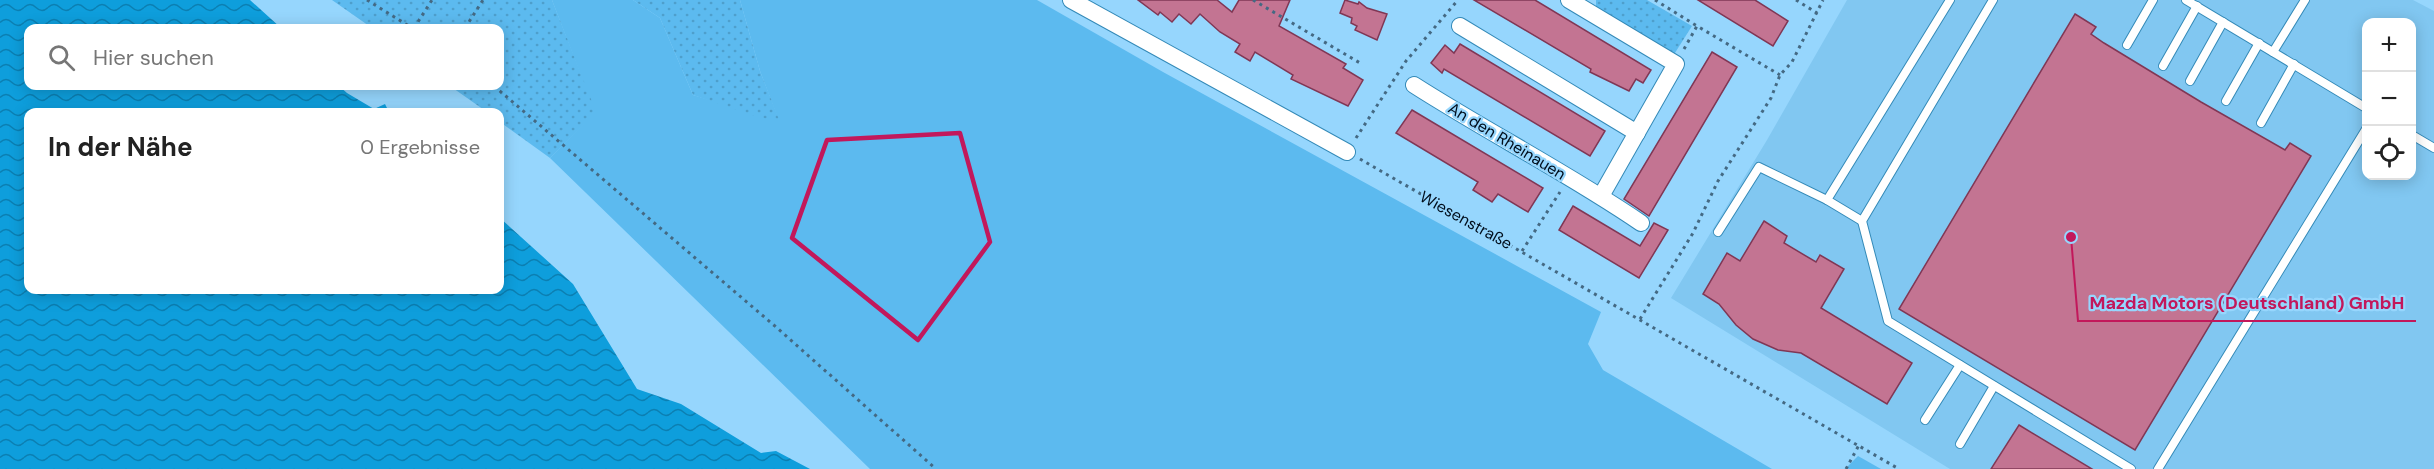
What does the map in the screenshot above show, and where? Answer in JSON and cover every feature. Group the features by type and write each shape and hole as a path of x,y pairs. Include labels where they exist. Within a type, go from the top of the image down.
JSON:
{"street":[{"path":"1071,0 1347,152"},
{"path":"1576,2 1676,64 1601,196"},
{"path":"1460,26 1637,133"},
{"name":"An den Rheinauen","path":"1414,85 1479,127 1601,196 1641,223"}],"lane":[{"path":"1827,200 1950,0"},
{"path":"1862,221 1993,0"},
{"path":"2127,45 2153,0"},
{"path":"2186,0 2362,105"},
{"path":"2273,52 2305,0"},
{"path":"2163,66 2197,6"},
{"path":"2190,81 2223,22"},
{"path":"2226,101 2259,43"},
{"path":"2261,123 2294,64"},
{"path":"2158,469 2362,137"},
{"path":"2416,137 2434,148"},
{"path":"1718,232 1760,167 1827,200 1862,221 1888,321 2131,469"},
{"path":"1925,420 1959,365"},
{"path":"1960,444 1994,386"}],"path":[{"path":"368,0 407,24"},
{"path":"416,24 432,0"},
{"path":"468,24 483,0"},
{"path":"1253,0 1360,63"},
{"path":"1655,0 1780,75"},
{"path":"1796,0 1817,13"},
{"path":"1640,319 1693,233 1718,181 1752,128 1780,75 1792,62 1823,0"},
{"path":"1676,64 1697,26"},
{"path":"499,90 776,327 936,469"},
{"name":"Wiesenstraße","path":"1347,152 1899,469"},
{"path":"1522,251 1569,178"},
{"path":"1846,469 1859,446"}],"highlighted area":[{"path":"960,133 990,242 918,340 792,238 827,140"}],"shaded area":[{"path":"332,0 552,0 596,112 550,158 504,125 504,108 481,108 456,90 504,90 504,24 366,24"},
{"path":"552,0 633,0 660,18 693,95 779,121 760,71 740,0 1037,0 1163,72 1601,312 1588,344 1603,370 1772,469 870,469 550,158 595,112"},
{"path":"633,0 740,0 760,71 780,122 751,115 693,95 660,18"},
{"path":"1596,0 1647,0 1692,26 1673,56 1596,7"},
{"path":"1847,0 2413,0 2434,11 2434,469 1950,469 1671,298 1767,140"},
{"path":"1858,456 1881,469 1845,469"}],"water":[{"path":"0,0 250,0 277,24 24,24 24,90 344,90 372,108 24,108 24,294 504,294 504,222 573,284 637,389 681,404 761,453 776,451 810,469 0,469"}],"building":[{"path":"1138,0 1217,0 1232,12 1239,0 1290,0 1279,26 1346,64 1343,68 1363,80 1348,106 1291,79 1293,75 1255,52 1250,61 1235,52 1240,44 1220,32 1200,14 1191,24 1179,14 1172,22 1160,12 1158,15"},
{"path":"1345,0 1358,4 1359,2 1367,8 1387,14 1377,40 1355,30 1357,26 1351,23 1352,18 1340,13"},
{"path":"1474,0 1535,0 1651,70 1643,83 1636,79 1629,91 1590,72 1591,69"},
{"path":"1698,0 1755,0 1788,21 1773,46"},
{"path":"2075,14 2096,27 2091,34 2201,102 2285,150 2290,143 2311,156 2135,450 1899,309"},
{"path":"1460,44 1605,131 1590,156 1444,69 1442,73 1431,63 1445,45 1454,53"},
{"path":"1712,52 1737,67 1649,216 1624,199"},
{"path":"1412,110 1543,188 1528,212 1498,194 1492,202 1473,190 1478,182 1396,133"},
{"path":"1573,206 1640,246 1654,223 1668,230 1639,278 1559,230"},
{"path":"1764,221 1787,236 1784,243 1816,262 1820,255 1844,269 1821,308 1912,363 1887,404 1801,353 1778,350 1753,339 1736,325 1719,304 1703,294 1727,253 1740,261"},
{"path":"2019,425 2092,469 1991,469"}],"place":[{"name":"Mazda Motors (Deutschland) GmbH","path":"2071,237"}]}
